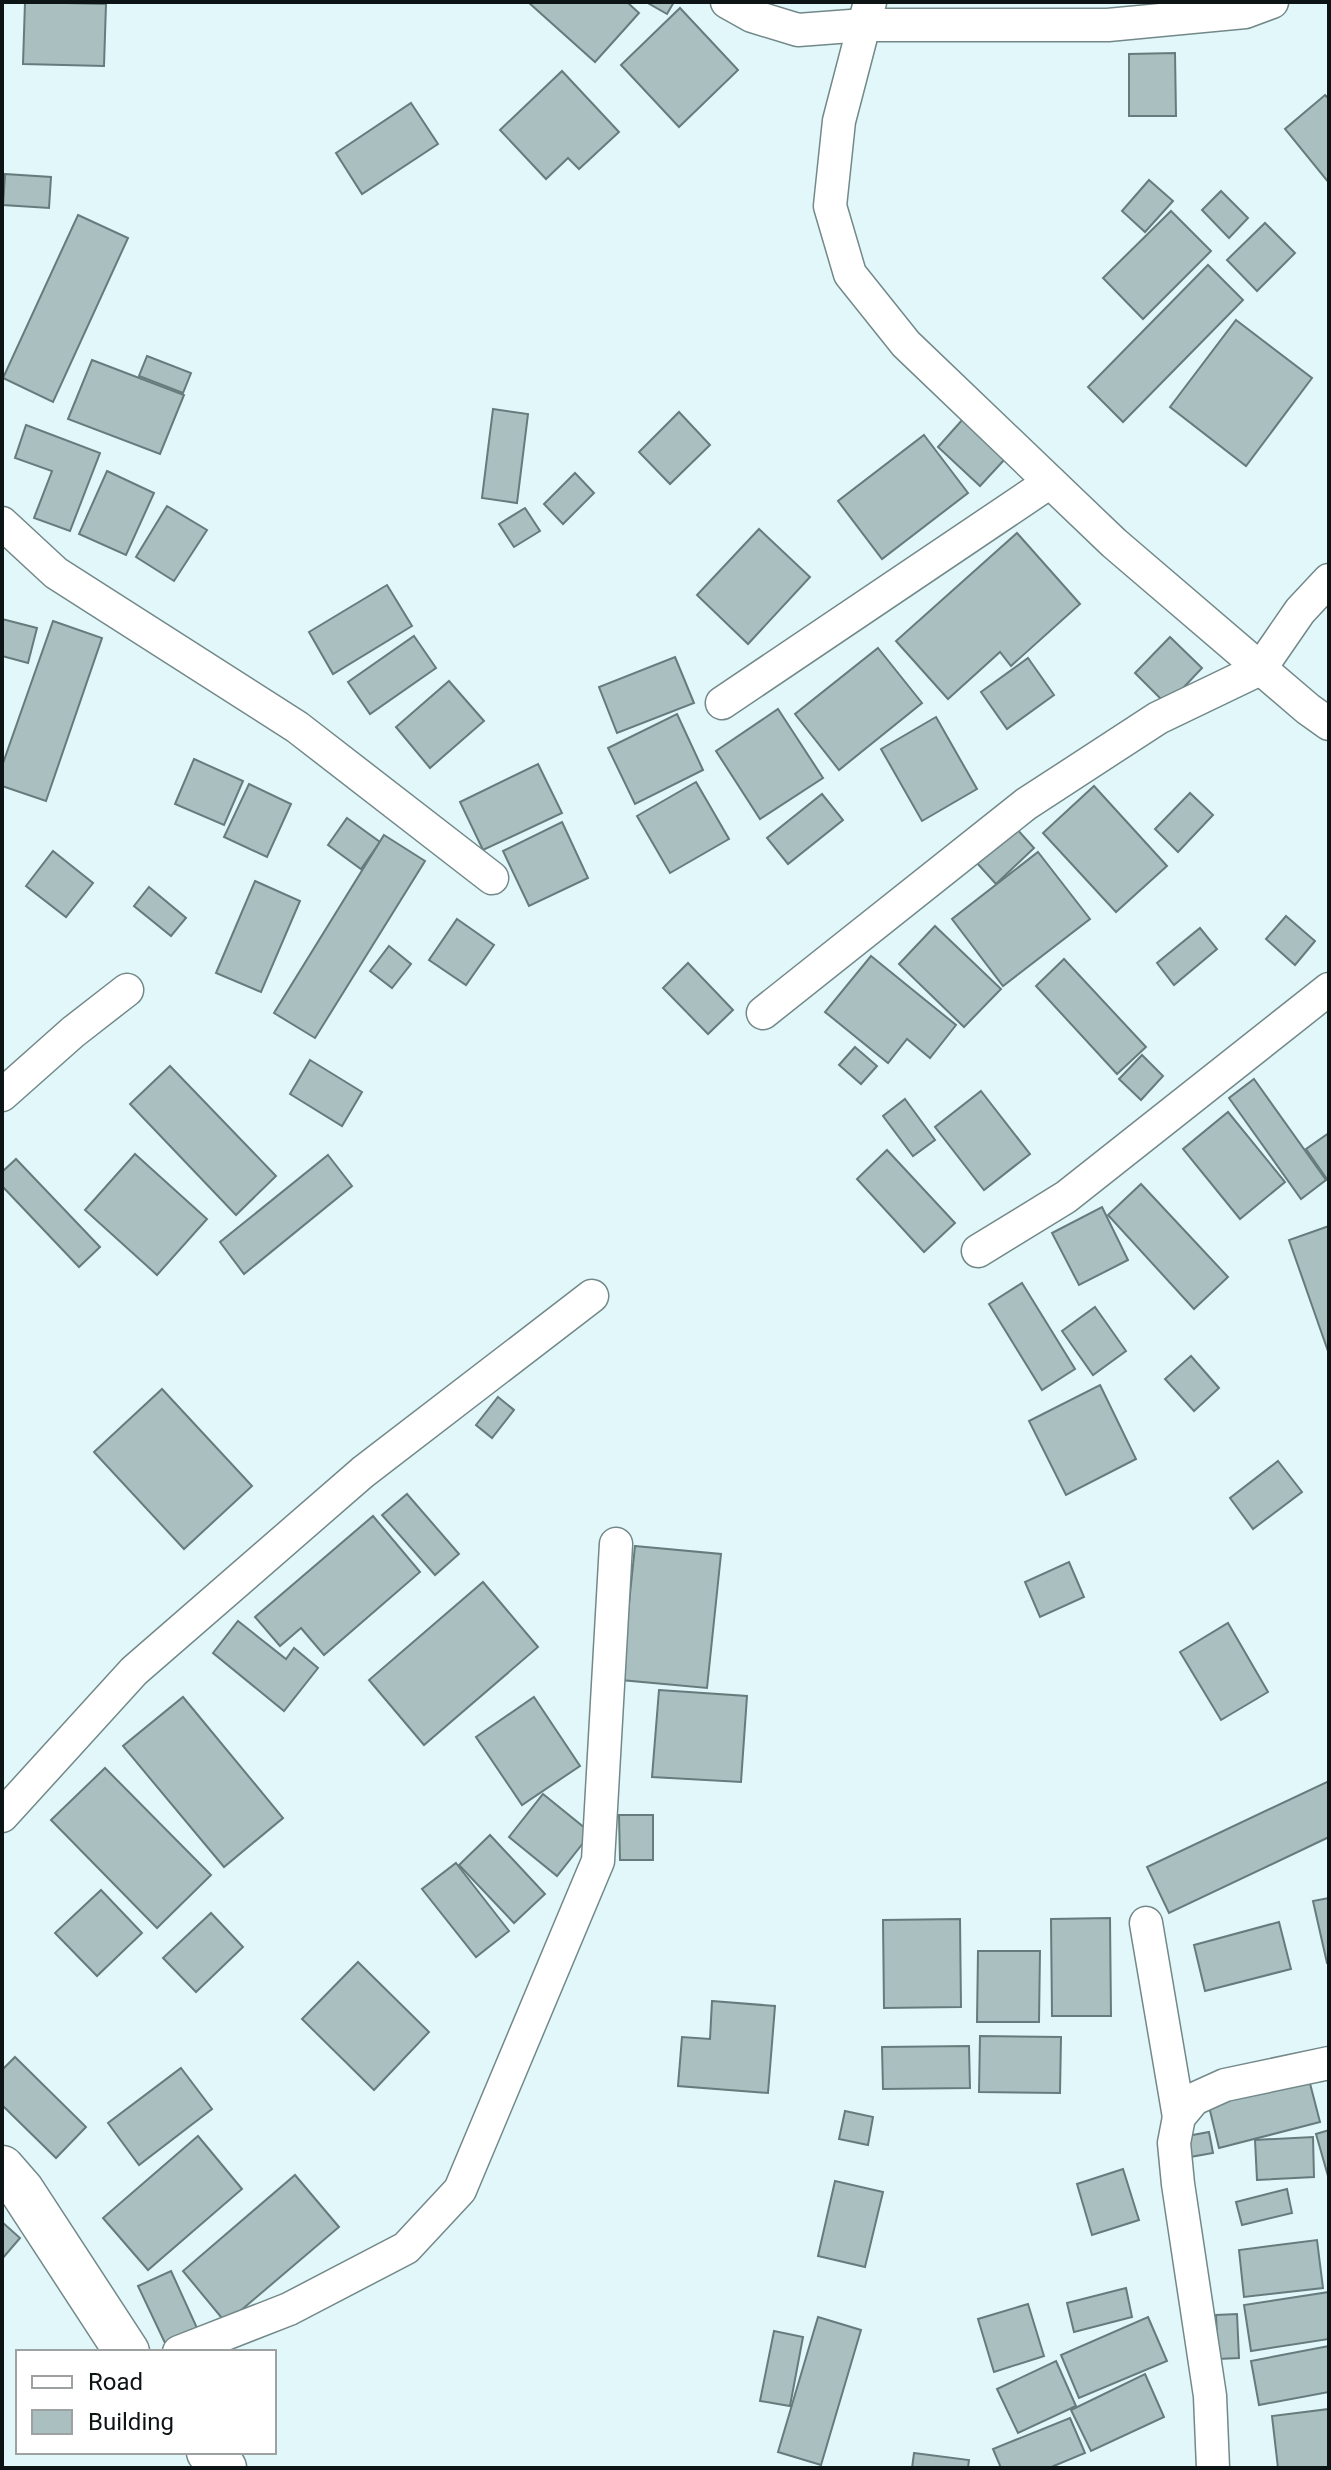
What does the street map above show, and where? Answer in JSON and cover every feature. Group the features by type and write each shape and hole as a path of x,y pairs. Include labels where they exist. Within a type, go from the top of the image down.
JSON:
{"street":[{"path":"727,2 752,16 798,30 867,14 1108,25 1245,12 1272,2"},
{"path":"867,14 839,121 830,206 850,274 906,344 1114,543 1329,724"},
{"path":"722,703 1050,482"},
{"path":"2,523 56,573 297,727 492,878"},
{"path":"763,1013 1026,804 1158,718 1260,669 1300,611 1329,580"},
{"path":"978,1251 1066,1197 1329,989"},
{"path":"2,1095 73,1032 127,990"},
{"path":"2,1816 134,1671 363,1472 592,1296"},
{"path":"184,2350 289,2309 406,2248 460,2190 598,1861 616,1544"},
{"path":"1146,1923 1179,2117 1174,2143 1210,2396 1213,2468"},
{"path":"1179,2117 1194,2099 1225,2085 1329,2063"},
{"path":"2,2168 22,2191 126,2350"}],"building":[{"path":"25,2 106,4 104,66 23,64"},
{"path":"528,2 627,2 639,13 595,62"},
{"path":"646,2 674,2 667,14"},
{"path":"680,8 738,70 679,127 621,65"},
{"path":"1175,53 1176,116 1129,116 1129,54"},
{"path":"562,71 619,132 579,169 568,158 546,179 500,130"},
{"path":"1325,95 1329,99 1329,183 1285,129"},
{"path":"411,103 438,144 362,194 336,153"},
{"path":"5,174 51,177 49,208 3,205"},
{"path":"1149,180 1173,201 1145,232 1122,211"},
{"path":"1221,191 1248,218 1229,238 1202,210"},
{"path":"1171,211 1211,251 1143,319 1103,278"},
{"path":"78,215 128,238 53,402 3,378"},
{"path":"1265,223 1295,253 1257,291 1227,260"},
{"path":"1208,265 1243,300 1123,422 1088,387"},
{"path":"1236,320 1312,378 1246,466 1170,407"},
{"path":"147,356 191,373 183,393 139,376"},
{"path":"92,360 184,395 160,454 68,419"},
{"path":"493,409 528,414 517,503 482,498"},
{"path":"679,412 710,445 670,484 639,452"},
{"path":"963,419 1005,459 980,486 938,447"},
{"path":"26,425 100,453 70,531 34,518 52,471 15,458"},
{"path":"924,435 968,493 882,559 838,501"},
{"path":"107,471 154,493 126,555 79,534"},
{"path":"575,473 594,493 563,524 544,504"},
{"path":"167,506 207,530 174,581 136,557"},
{"path":"525,508 540,531 514,547 499,524"},
{"path":"759,529 810,577 748,644 697,595"},
{"path":"1017,533 1080,604 1011,666 1000,652 948,699 896,641"},
{"path":"387,585 412,626 333,674 309,632"},
{"path":"2,619 37,628 28,663 2,656"},
{"path":"53,621 102,638 46,801 2,786 2,766"},
{"path":"414,636 436,668 370,714 348,682"},
{"path":"1170,637 1202,668 1167,705 1135,673"},
{"path":"878,648 922,703 839,770 795,714"},
{"path":"675,657 694,703 617,733 599,687"},
{"path":"1028,658 1054,695 1007,729 981,692"},
{"path":"449,681 484,721 430,768 396,727"},
{"path":"778,709 823,778 760,819 716,751"},
{"path":"677,714 703,770 635,804 608,748"},
{"path":"936,717 977,789 922,821 881,749"},
{"path":"194,759 243,781 224,825 175,804"},
{"path":"538,764 562,813 483,850 460,802"},
{"path":"696,782 729,839 670,873 637,816"},
{"path":"249,784 291,804 267,857 224,837"},
{"path":"1094,786 1167,866 1116,912 1043,833"},
{"path":"1190,793 1213,815 1178,852 1155,829"},
{"path":"822,794 843,820 788,864 767,838"},
{"path":"347,818 380,842 361,869 328,845"},
{"path":"562,822 588,878 529,906 503,851"},
{"path":"1015,827 1034,848 996,884 977,863"},
{"path":"384,835 425,861 315,1038 274,1013"},
{"path":"53,851 93,883 66,917 26,886"},
{"path":"1038,852 1090,919 1003,986 952,919"},
{"path":"255,881 300,901 261,992 216,973"},
{"path":"149,887 186,918 171,936 134,906"},
{"path":"1286,916 1315,941 1295,965 1266,939"},
{"path":"457,919 494,945 466,985 429,960"},
{"path":"935,926 1001,989 964,1027 899,964"},
{"path":"1200,928 1217,949 1174,985 1157,963"},
{"path":"389,946 411,964 392,988 370,971"},
{"path":"871,956 956,1025 930,1058 907,1039 888,1063 825,1012"},
{"path":"1064,959 1146,1047 1117,1074 1036,986"},
{"path":"688,963 733,1010 708,1034 663,988"},
{"path":"855,1047 877,1066 861,1084 839,1065"},
{"path":"1142,1055 1163,1076 1141,1100 1119,1079"},
{"path":"310,1060 362,1092 342,1126 290,1094"},
{"path":"170,1066 276,1176 236,1215 130,1104"},
{"path":"1254,1079 1326,1180 1301,1199 1229,1098"},
{"path":"981,1091 1030,1154 984,1190 935,1127"},
{"path":"905,1099 935,1140 913,1156 883,1116"},
{"path":"1228,1112 1285,1182 1240,1219 1183,1149"},
{"path":"1329,1133 1329,1182 1306,1149"},
{"path":"887,1150 955,1223 924,1252 857,1179"},
{"path":"135,1154 207,1219 157,1275 85,1210"},
{"path":"328,1155 352,1186 244,1274 220,1242"},
{"path":"16,1159 100,1247 79,1267 2,1186 2,1172"},
{"path":"1141,1184 1228,1277 1194,1309 1108,1215"},
{"path":"1102,1207 1128,1260 1079,1285 1052,1233"},
{"path":"1329,1226 1329,1354 1289,1240"},
{"path":"1022,1283 1075,1369 1042,1390 989,1304"},
{"path":"1095,1307 1126,1351 1093,1375 1062,1331"},
{"path":"1191,1356 1219,1388 1194,1411 1165,1379"},
{"path":"1100,1385 1136,1459 1066,1495 1029,1421"},
{"path":"162,1389 252,1486 184,1549 94,1452"},
{"path":"498,1397 514,1410 492,1438 476,1425"},
{"path":"1278,1461 1302,1492 1253,1529 1230,1498"},
{"path":"407,1494 459,1554 435,1575 382,1515"},
{"path":"373,1516 420,1572 324,1655 301,1628 280,1646 255,1617"},
{"path":"635,1546 721,1554 707,1688 621,1680"},
{"path":"1069,1562 1084,1597 1040,1617 1025,1582"},
{"path":"483,1582 538,1647 424,1745 369,1680"},
{"path":"238,1621 286,1659 294,1648 318,1668 284,1711 213,1653"},
{"path":"1228,1623 1268,1692 1221,1720 1180,1652"},
{"path":"659,1690 747,1696 741,1782 652,1777"},
{"path":"183,1697 283,1818 224,1867 123,1746"},
{"path":"534,1697 580,1766 522,1805 476,1737"},
{"path":"105,1768 211,1875 157,1928 51,1820"},
{"path":"1329,1781 1329,1837 1169,1913 1147,1867"},
{"path":"543,1794 591,1833 557,1876 509,1837"},
{"path":"619,1815 653,1815 653,1860 620,1860"},
{"path":"490,1835 545,1894 514,1923 459,1865"},
{"path":"456,1863 509,1931 476,1957 422,1889"},
{"path":"101,1890 142,1933 97,1976 55,1933"},
{"path":"1329,1898 1329,1963 1327,1963 1313,1901"},
{"path":"211,1913 243,1947 196,1992 163,1958"},
{"path":"1110,1918 1111,2016 1052,2016 1051,1919"},
{"path":"960,1919 961,2007 884,2008 883,1920"},
{"path":"1279,1922 1291,1969 1205,1991 1194,1945"},
{"path":"978,1951 1040,1951 1039,2022 977,2022"},
{"path":"358,1962 429,2032 374,2090 302,2019"},
{"path":"712,2001 775,2006 768,2093 678,2086 682,2037 710,2039"},
{"path":"980,2036 1061,2037 1060,2093 979,2092"},
{"path":"969,2046 970,2088 883,2089 882,2047"},
{"path":"15,2057 86,2127 56,2158 2,2105 2,2070"},
{"path":"181,2068 212,2109 139,2165 108,2123"},
{"path":"1306,2068 1320,2122 1219,2148 1206,2094"},
{"path":"845,2111 873,2117 868,2145 839,2139"},
{"path":"1329,2130 1329,2176 1328,2176 1316,2134"},
{"path":"1209,2132 1213,2153 1190,2157 1187,2136"},
{"path":"198,2136 242,2189 148,2270 103,2218"},
{"path":"1313,2137 1314,2177 1257,2180 1255,2140"},
{"path":"1123,2169 1139,2220 1092,2235 1077,2184"},
{"path":"295,2175 339,2227 226,2323 183,2271"},
{"path":"835,2181 883,2192 865,2267 818,2256"},
{"path":"1287,2189 1292,2213 1242,2225 1236,2202"},
{"path":"2,2222 20,2238 2,2259"},
{"path":"1317,2240 1323,2288 1244,2297 1239,2250"},
{"path":"171,2271 197,2328 165,2343 138,2286"},
{"path":"1126,2288 1132,2317 1074,2332 1067,2303"},
{"path":"1329,2292 1329,2339 1251,2351 1244,2305"},
{"path":"1028,2304 1044,2356 994,2372 978,2319"},
{"path":"1237,2314 1239,2358 1218,2359 1216,2315"},
{"path":"818,2317 861,2330 821,2465 778,2452"},
{"path":"1148,2317 1167,2361 1079,2398 1061,2355"},
{"path":"774,2331 803,2337 790,2406 760,2401"},
{"path":"1329,2346 1329,2392 1259,2405 1251,2361"},
{"path":"1056,2361 1076,2406 1018,2433 997,2389"},
{"path":"1145,2374 1164,2417 1091,2451 1071,2410"},
{"path":"1329,2409 1329,2468 1278,2468 1272,2416"},
{"path":"1070,2418 1085,2453 1049,2468 1001,2468 993,2449"},
{"path":"914,2453 969,2460 968,2468 912,2468"}]}
